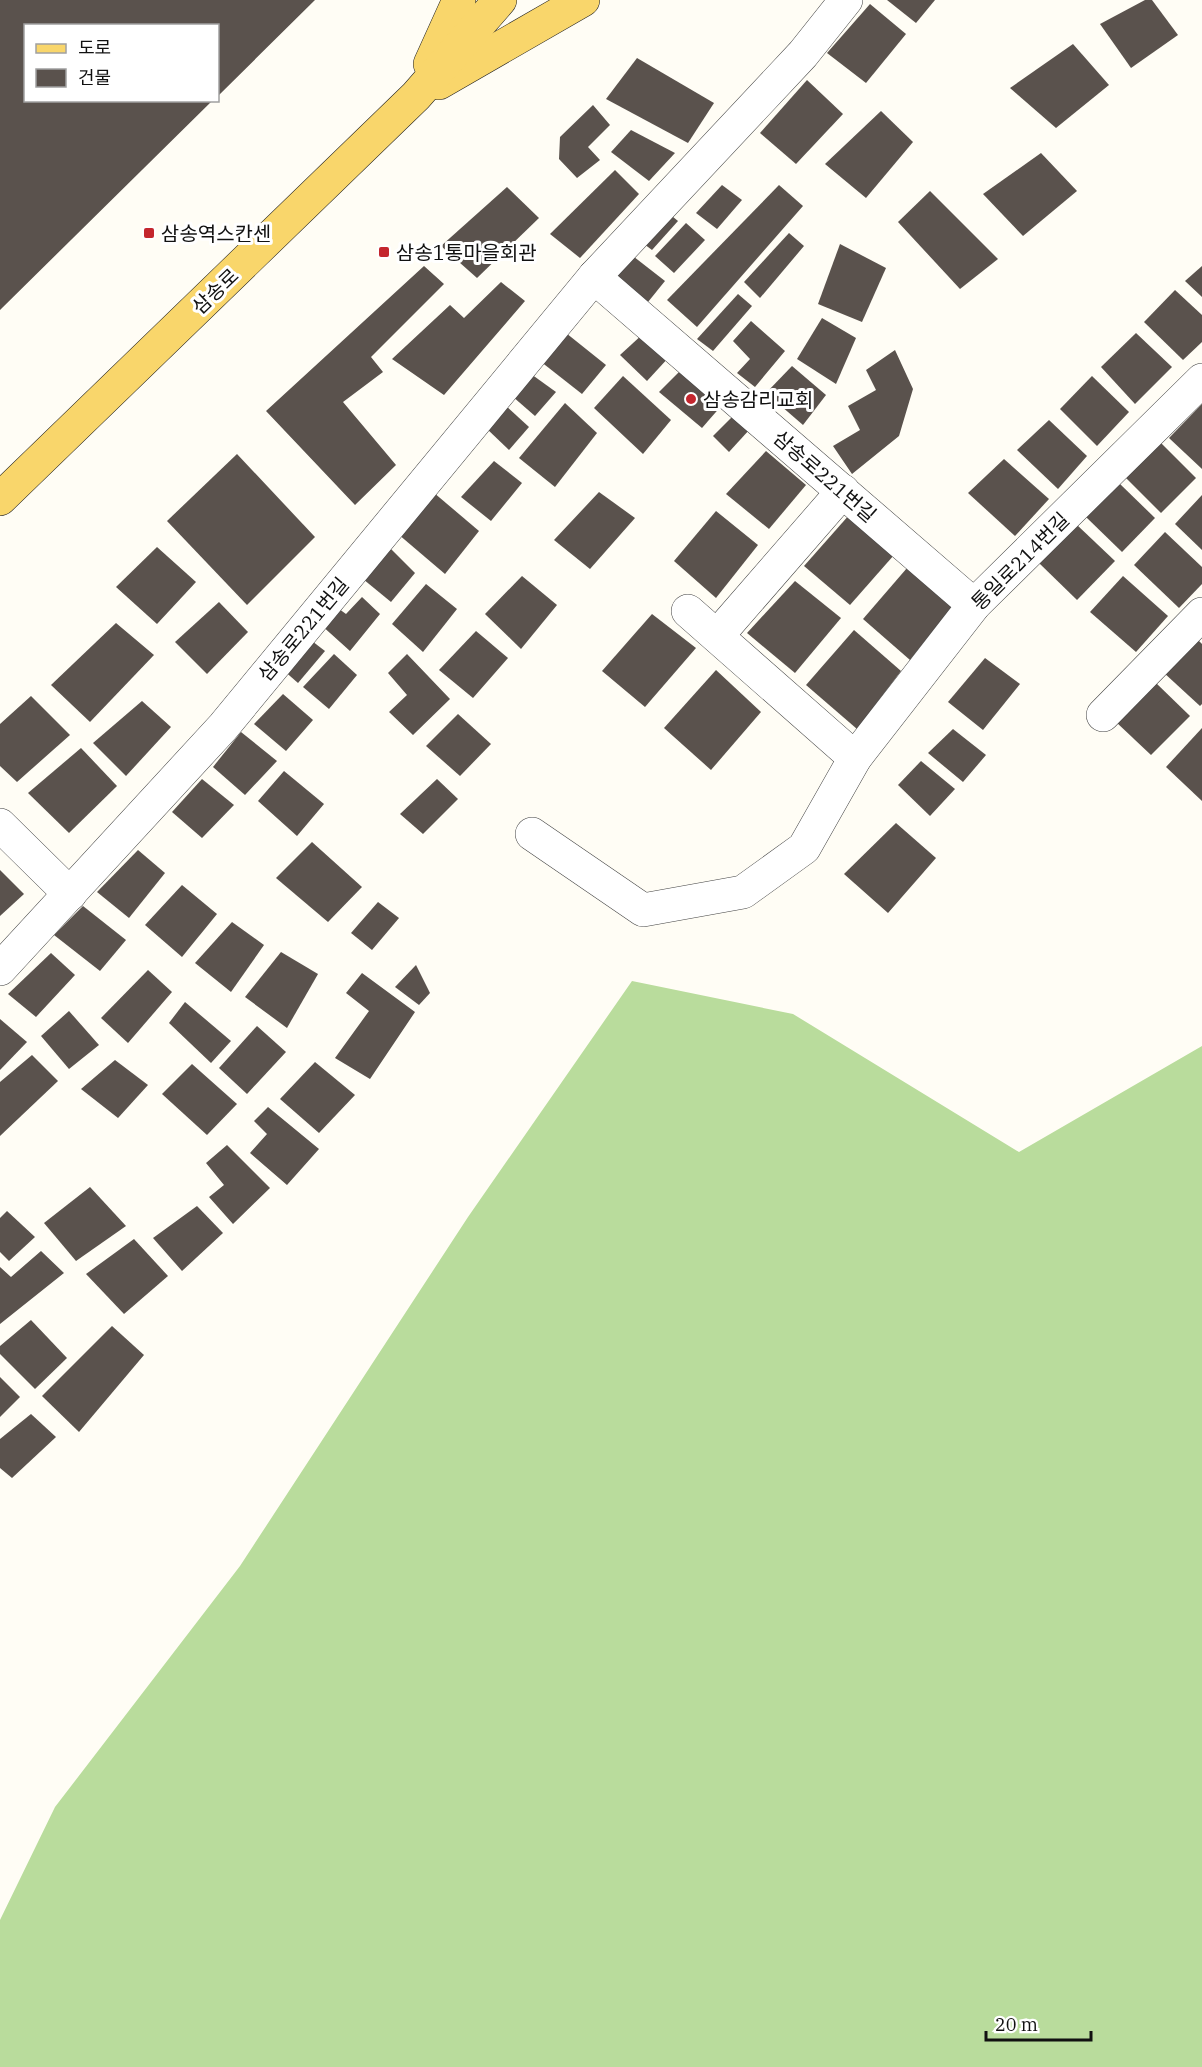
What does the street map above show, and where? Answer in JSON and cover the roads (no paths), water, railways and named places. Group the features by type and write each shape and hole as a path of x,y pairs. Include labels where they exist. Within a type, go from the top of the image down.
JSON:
{"main road":[{"path":"416,96 459,0"},
{"name":"삼송로","path":"0,499 416,96 500,0"},
{"path":"416,96 583,0"}],"street":[{"name":"삼송로221번길","path":"0,969 223,727 594,277 803,54 846,0"},
{"name":"삼송로221번길","path":"594,277 974,605"},
{"name":"통일로214번길","path":"532,834 643,910 743,892 804,848 855,758 974,605 1202,380"},
{"path":"717,636 843,491"},
{"path":"688,611 855,758"},
{"path":"1102,715 1202,614"},
{"path":"0,825 70,894"}],"place":[{"name":"삼송역스칸센","path":"149,233"},
{"name":"삼송1통마을회관","path":"384,252"},
{"name":"삼송감리교회","path":"691,399"}]}
